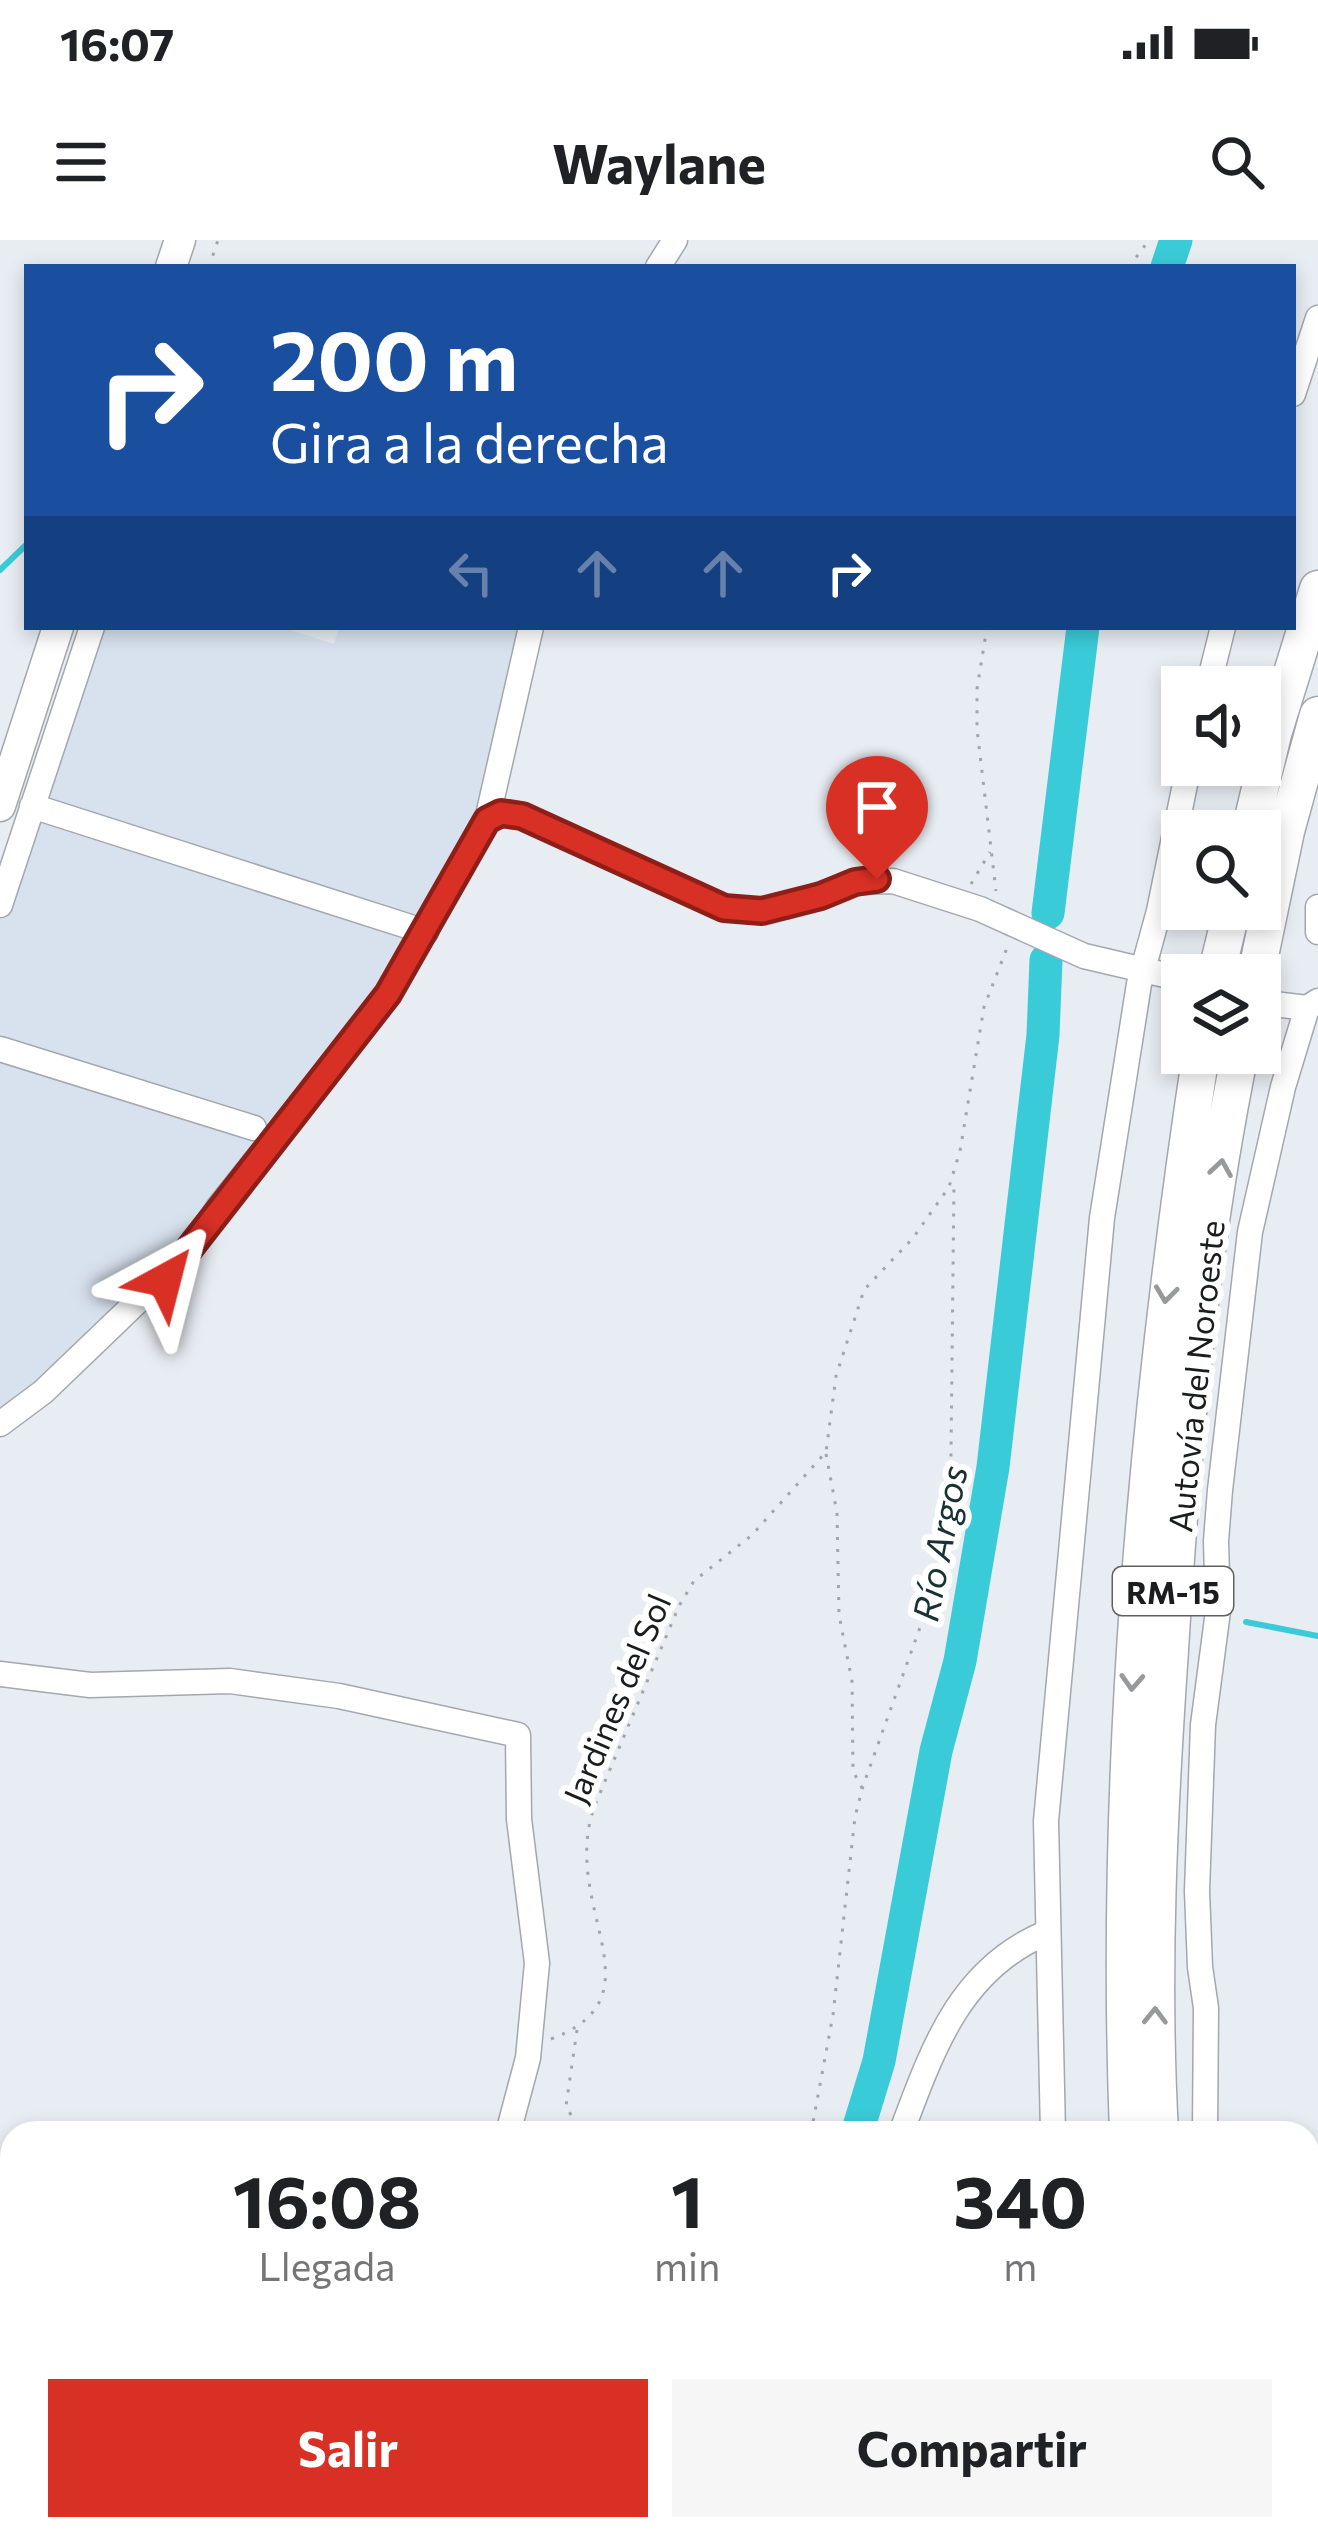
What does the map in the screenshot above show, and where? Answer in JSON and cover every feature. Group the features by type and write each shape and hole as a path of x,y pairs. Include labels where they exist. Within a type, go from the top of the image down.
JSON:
{"highway":[{"path":"1255,810 1318,589"},
{"path":"1270,954 1286,831 1318,715"},
{"name":"Autovía del Noroeste","path":"1127,2121 1128,1767 1137,1592 1156,1370 1198,1074"},
{"name":"Autovía del Noroeste","path":"1159,2121 1155,2043 1160,1810 1182,1450 1237,1074"}],"main road":[{"path":"0,806 57,630"}],"street":[{"path":"1296,385 1318,318"},
{"path":"0,905 91,630"},
{"path":"0,1424 44,1392 177,1267 240,1179 366,1025 426,932 487,820 530,630"},
{"path":"1213,666 1222,630"},
{"path":"1053,2121 1046,1821 1102,1218 1120,1088 1184,786"},
{"path":"32,806 426,932"},
{"path":"487,820 501,813 522,816 699,899 742,911 788,906 877,879 944,895 1084,956 1161,975"},
{"path":"1318,907 1318,932"},
{"path":"1205,2121 1206,2008 1200,1967 1198,1828 1203,1725 1218,1611 1220,1490 1250,1232 1283,1087 1312,1004 1281,995"},
{"path":"0,1049 254,1127"},
{"path":"0,1674 90,1685 230,1681 339,1696 518,1735 519,1819 537,1963 530,2046 511,2121"},
{"path":"906,2121 944,2024 964,1993 997,1960 1046,1933"}],"path":[{"path":"813,2121 827,2056 862,1789 950,1544 954,1173 985,1007 1008,921 991,850 977,709 987,630"},
{"path":"944,895 969,886 991,850"},
{"path":"862,1789 854,1771 853,1681 839,1615 837,1513 826,1452 836,1376 864,1290 939,1204 954,1173"},
{"name":"Jardines del Sol","path":"574,2121 566,2106 570,2061 578,2029 597,2008 607,1976 589,1882 586,1828 694,1581 752,1535 826,1452"},
{"path":"530,2046 578,2029"}],"shaded area":[{"path":"91,630 290,630 334,644 338,630 530,630 487,820 449,893 218,1208 0,1424 0,905"}],"waterway":[{"name":"Río Argos","path":"1168,264 1176,240"},
{"path":"0,570 24,547"},
{"name":"Río Argos","path":"1048,913 1083,630"},
{"name":"Río Argos","path":"861,2121 879,2061 936,1751 960,1661 993,1467 1043,1035 1046,960"},
{"path":"1246,1622 1318,1636"}],"route":[{"path":"165,1280 388,994 487,820 494,816 522,816 699,899 742,911 788,906 877,879"}]}
